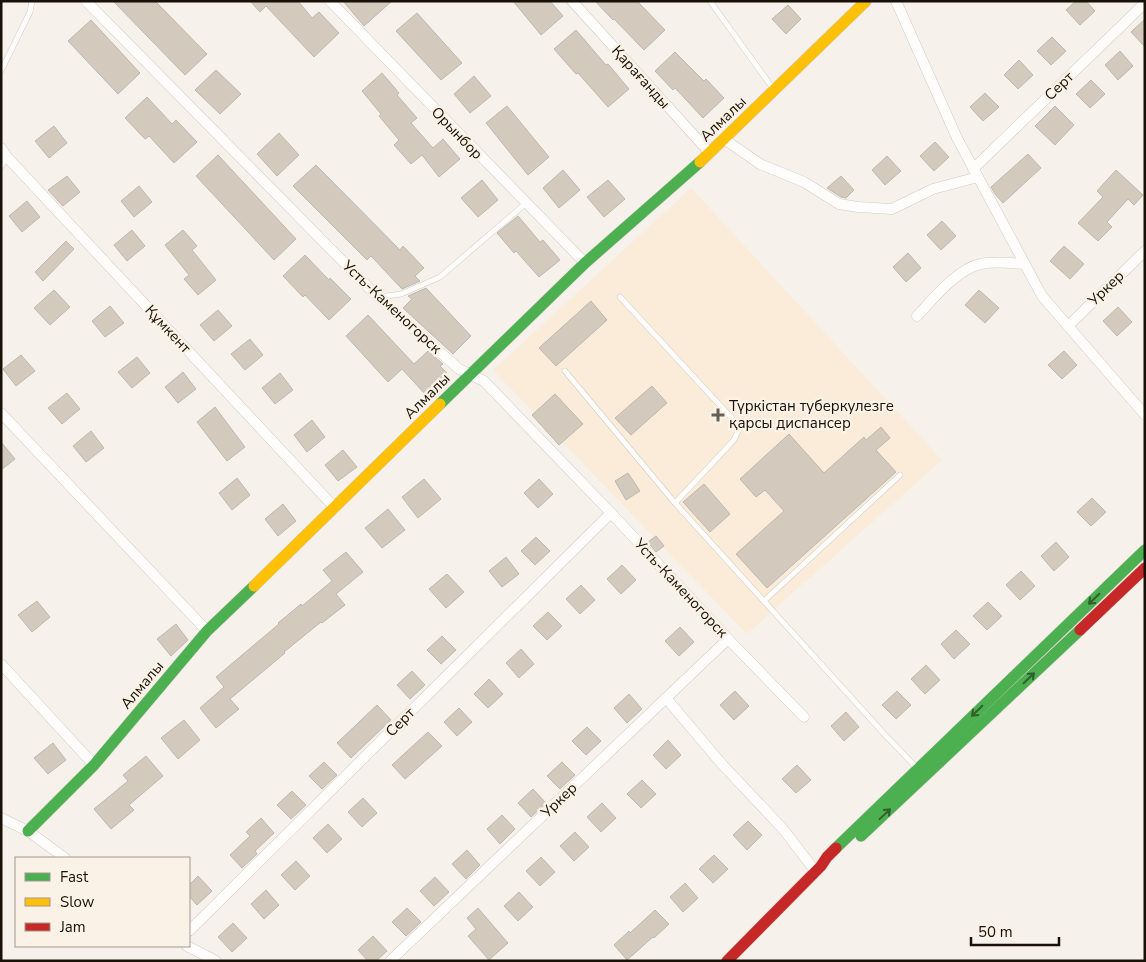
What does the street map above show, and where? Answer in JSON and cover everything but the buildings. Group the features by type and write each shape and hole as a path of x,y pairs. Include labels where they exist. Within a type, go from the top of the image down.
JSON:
{"street":[{"name":"Усть-Каменогорск","path":"86,1 378,297 459,369 484,381 611,513 728,640 804,717"},
{"name":"Орынбор","path":"330,1 584,263"},
{"name":"Қарағанды","path":"572,1 710,153"},
{"name":"Алмалы","path":"28,831 94,765 206,631 335,508 584,263 710,153 866,1"},
{"path":"896,1 957,138 1042,296 1145,415"},
{"name":"Серт","path":"976,173 1145,3"},
{"path":"724,139 760,164 804,182 839,204 858,207 892,208 933,189 976,173"},
{"name":"Құмкент","path":"1,148 335,508"},
{"name":"Уркер","path":"1068,326 1145,251"},
{"path":"917,316 965,270 980,264 1025,264"},
{"path":"1,413 206,631"},
{"name":"Серт","path":"190,930 611,513"},
{"path":"728,961 819,869 827,857 917,768 1145,550"},
{"path":"819,869 831,864 1141,572"},
{"name":"Уркер","path":"390,961 728,640"},
{"path":"1,664 94,765"},
{"path":"666,698 720,762 784,828 819,869"},
{"path":"1,818 28,831 65,857"},
{"path":"190,947 216,961"}],"lane":[{"path":"1,71 30,12 32,1"},
{"path":"710,1 774,90"},
{"path":"1,166 8,157"},
{"path":"378,297 401,294 440,278 525,204"},
{"path":"620,296 740,426 734,440 675,503"},
{"path":"565,371 675,503 917,768"},
{"path":"764,600 900,475"}],"shaded area":[{"name":"Түркістан туберкулезге қарсы диспансер","path":"691,188 942,460 747,634 493,370"}],"traffic: fast":[{"path":"440,404 585,263 700,162"},
{"path":"836,848 1145,550"},
{"path":"28,831 94,765 207,631 254,586"},
{"path":"861,836 1080,630"}],"traffic: slow":[{"path":"700,162 866,1"},
{"path":"254,586 440,404"}],"traffic: jam":[{"path":"1080,630 1145,568"},
{"path":"727,961 821,866 836,848"}],"place":[{"name":"Түркістан туберкулезге қарсы диспансер","path":"718,415"}]}
